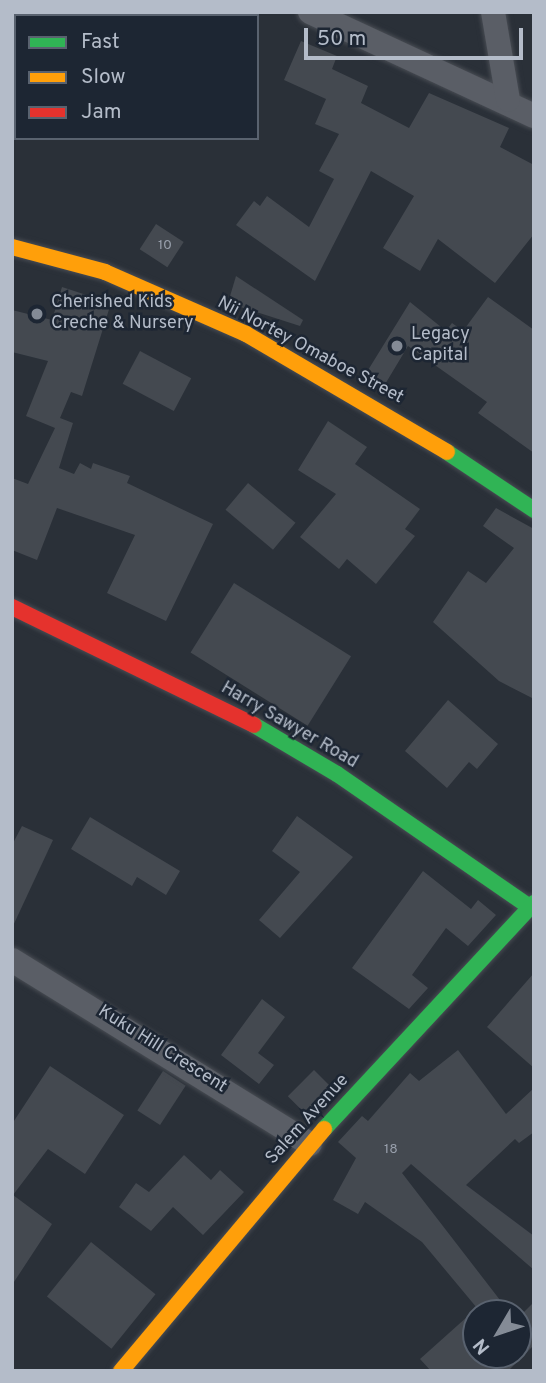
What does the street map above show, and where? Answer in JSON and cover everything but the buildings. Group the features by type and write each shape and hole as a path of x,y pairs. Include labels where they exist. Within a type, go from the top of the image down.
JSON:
{"street":[{"path":"310,12 508,100 534,116"},
{"path":"493,12 508,100"},
{"name":"Nii Nortey Omaboe Street","path":"12,247 105,272 246,334 402,422 534,510"},
{"name":"Harry Sawyer Road","path":"12,607 226,709 348,782 532,905"},
{"name":"Salem Avenue","path":"121,1371 310,1144 532,905"},
{"name":"Kuku Hill Crescent","path":"12,960 310,1144"}],"traffic: fast":[{"path":"447,452 534,510"},
{"path":"254,725 337,774 530,907"},
{"path":"324,1129 534,903"}],"traffic: slow":[{"path":"12,247 105,272 246,334 447,452"},
{"path":"121,1371 324,1129"}],"traffic: jam":[{"path":"12,607 254,725"}],"place":[{"name":"Cherished Kids Creche & Nursery","path":"37,314"},
{"name":"Legacy Capital","path":"397,346"}]}
